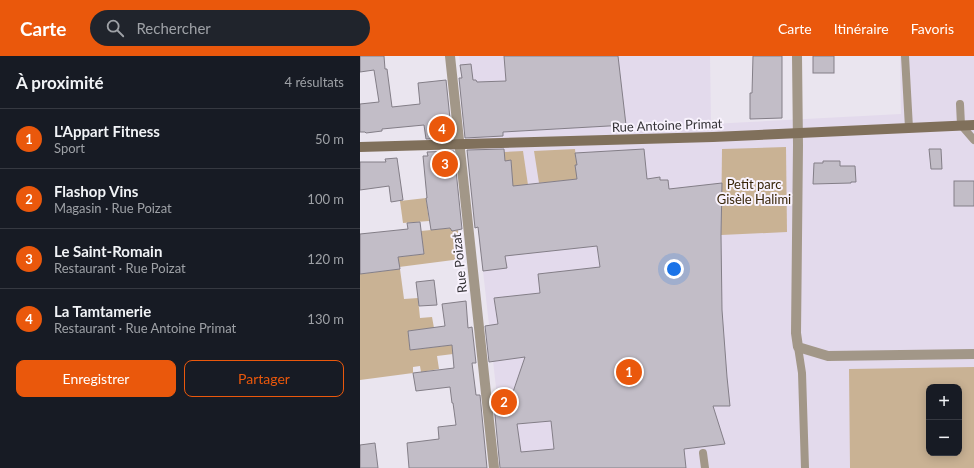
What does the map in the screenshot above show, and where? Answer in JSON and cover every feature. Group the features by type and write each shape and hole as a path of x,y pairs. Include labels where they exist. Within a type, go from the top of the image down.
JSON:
{"main road":[{"name":"Rue Antoine Primat","path":"360,146 713,137 974,125"}],"street":[{"name":"Rue Poizat","path":"450,56 494,468"},
{"path":"797,56 798,132 796,333 798,347 828,356 974,354"}],"lane":[{"path":"905,56 909,128"},
{"path":"960,104 961,125 974,140"},
{"path":"798,347 802,373 805,468"},
{"path":"703,453 705,468"}],"shaded area":[{"path":"459,56 710,56 711,124 901,114 900,56 974,56 974,468 505,468"}],"green space":[{"name":"Petit parc Gisèle Halimi","path":"786,147 787,232 721,235 722,149"},
{"path":"575,149 576,160 586,159 589,178 539,183 534,151"},
{"path":"523,151 528,185 487,189 483,153"},
{"path":"426,198 429,221 403,223 400,201"},
{"path":"451,228 452,231 458,230 461,259 399,267 398,257 424,254 421,231"},
{"path":"400,269 404,299 418,298 420,318 432,317 434,328 408,331 410,350 452,345 453,354 437,356 439,369 421,372 420,366 413,367 413,373 360,380 360,274"},
{"path":"974,367 974,468 850,468 849,369"}],"building":[{"path":"360,56 384,56 392,107 420,104 418,83 446,80 452,138 426,139 424,125 382,129 382,131 366,133 360,132 360,104 379,102 374,70 360,72"},
{"path":"504,56 618,56 626,125 503,132 503,136 465,138 459,78 462,78 460,65 471,64 473,80 476,80 477,82 506,81"},
{"path":"753,56 782,56 782,118 750,119 750,93 752,93"},
{"path":"813,56 834,56 834,73 813,73"},
{"path":"504,149 505,161 511,160 513,186 577,179 575,153 644,149 647,179 660,177 660,180 668,180 669,189 722,183 722,310 730,406 713,406 725,444 684,449 686,468 500,468 493,394 513,392 525,357 489,362 485,326 498,324 494,298 540,293 538,274 600,267 597,246 505,256 507,268 483,271 478,227 475,228 467,150","holes":["551,421 554,449 521,452 517,424"]},
{"path":"929,149 941,149 942,169 931,169"},
{"path":"454,151 462,229 452,231 450,228 431,230 426,198 423,156 428,156 427,152"},
{"path":"397,158 403,200 391,202 389,186 360,190 360,162 386,162 385,159"},
{"path":"823,161 840,161 840,166 855,166 856,182 813,184 814,163 823,163"},
{"path":"954,181 974,181 974,206 954,206"},
{"path":"420,222 424,254 398,257 400,269 360,274 360,234 408,229 407,223"},
{"path":"434,280 437,305 419,306 416,282"},
{"path":"466,301 468,328 472,327 476,363 472,363 476,395 480,395 487,468 409,468 407,443 439,439 438,427 456,425 450,387 416,391 413,373 454,368 452,345 410,350 408,331 445,326 442,304"},
{"path":"375,443 378,468 360,468 360,445"}],"place":[{"name":"La Tamtamerie","path":"442,129"},
{"name":"Le Saint-Romain","path":"445,164"},
{"name":"L'Appart Fitness","path":"629,372"},
{"name":"Flashop Vins","path":"504,402"}]}
